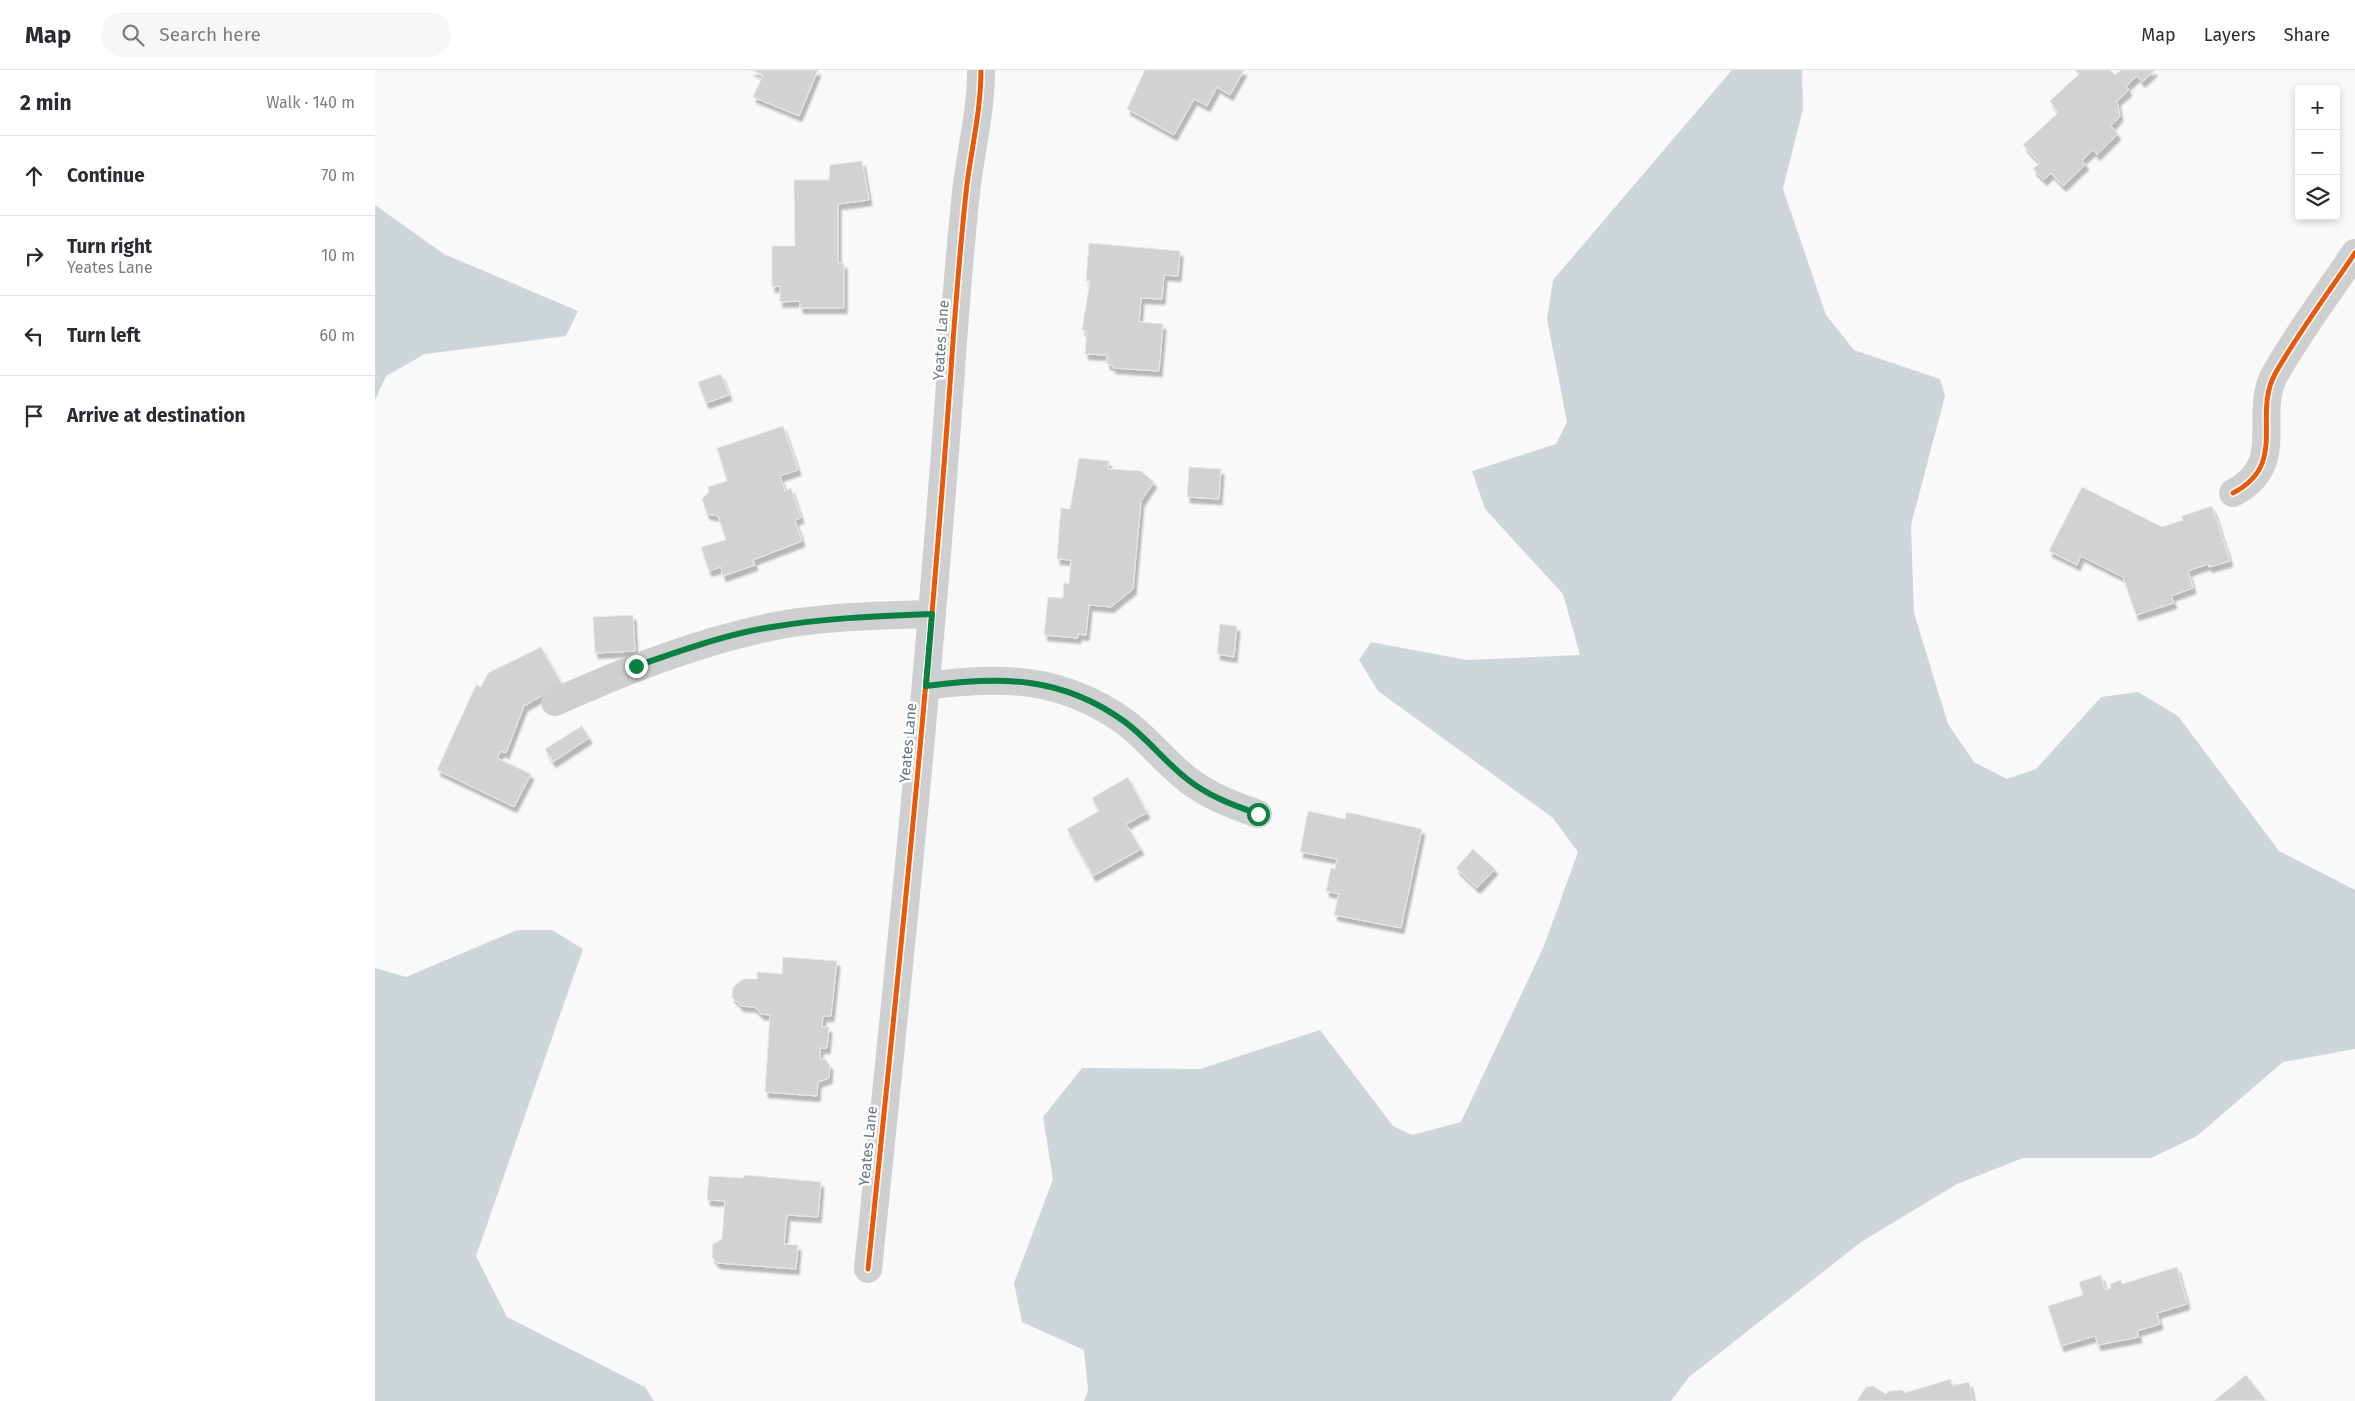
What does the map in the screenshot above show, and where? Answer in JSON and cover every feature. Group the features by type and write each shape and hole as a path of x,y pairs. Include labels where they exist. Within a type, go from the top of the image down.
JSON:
{"street":[{"name":"Yeates Lane","path":"868,1269 912,842 967,184 975,138 981,70"},
{"path":"2233,492 2253,478 2265,460 2268,444 2266,404 2274,376 2355,253"},
{"path":"555,702 636,666 703,643 771,627 851,616 932,614"},
{"path":"926,686 972,680 1009,680 1054,687 1087,700 1125,722 1187,779 1221,800 1258,814"}],"shaded area":[{"path":"1732,70 1802,70 1803,109 1783,189 1826,315 1854,350 1940,379 1945,396 1911,525 1914,613 1948,724 1974,762 2007,779 2036,769 2101,697 2138,692 2178,716 2279,851 2355,890 2355,1049 2283,1062 2197,1136 2151,1158 2023,1158 1957,1184 1861,1242 1689,1377 1671,1401 1084,1401 1088,1390 1084,1350 1022,1322 1014,1283 1053,1179 1043,1117 1082,1068 1200,1069 1320,1030 1393,1126 1412,1135 1461,1122 1544,946 1578,852 1553,818 1378,691 1359,660 1371,642 1467,660 1580,655 1563,594 1485,509 1472,471 1556,444 1567,422 1547,319 1553,280"},
{"path":"375,205 444,254 578,311 566,336 425,354 386,376 375,400"},
{"path":"517,930 552,930 583,949 476,1256 507,1317 645,1387 654,1401 375,1401 375,968 406,977"}],"building":[{"path":"751,70 818,70 799,116 753,97 763,75"},
{"path":"1145,70 1244,70 1230,95 1217,87 1207,106 1194,99 1174,135 1127,109"},
{"path":"2075,70 2110,70 2115,75 2121,70 2155,70 2142,82 2137,76 2126,86 2129,90 2117,101 2120,116 2111,126 2118,134 2097,155 2093,150 2082,160 2086,164 2063,186 2051,173 2044,180 2033,169 2040,163 2023,145 2058,113 2050,101 2079,74"},
{"path":"862,161 869,200 838,204 838,263 844,263 844,308 800,308 800,301 780,302 780,286 772,287 772,246 795,246 794,180 829,180 830,165"},
{"path":"1089,243 1180,251 1178,276 1164,275 1162,299 1141,298 1139,322 1163,324 1159,371 1113,368 1112,365 1107,364 1107,355 1085,354 1087,331 1082,330 1090,281 1086,281"},
{"path":"721,374 729,395 706,403 698,382"},
{"path":"783,426 798,470 780,476 785,491 791,488 801,518 795,520 802,541 753,560 755,565 723,576 721,567 709,571 701,547 726,540 718,516 707,514 702,499 709,492 708,487 727,481 717,448"},
{"path":"1079,458 1109,461 1108,469 1141,471 1154,482 1141,501 1133,589 1111,607 1089,605 1086,635 1078,634 1078,638 1044,635 1048,597 1063,598 1064,583 1069,584 1071,560 1057,559 1059,530 1061,508 1070,509"},
{"path":"1189,467 1221,469 1219,499 1187,497"},
{"path":"2082,487 2162,527 2183,520 2182,516 2212,506 2230,561 2209,567 2208,564 2188,571 2193,588 2171,596 2174,603 2136,615 2123,577 2081,556 2077,565 2049,551"},
{"path":"633,615 635,651 595,653 593,617"},
{"path":"1220,624 1237,626 1234,657 1217,654"},
{"path":"541,647 562,684 524,706 506,753 501,751 497,758 531,774 514,807 437,770 476,685 481,687 488,673"},
{"path":"582,726 589,738 553,762 545,749"},
{"path":"1128,777 1147,813 1126,824 1141,849 1093,876 1067,829 1099,811 1092,798"},
{"path":"1308,811 1345,819 1346,813 1351,813 1422,829 1401,928 1334,915 1339,894 1326,891 1331,868 1335,869 1337,859 1300,852"},
{"path":"1473,849 1495,869 1477,888 1456,868"},
{"path":"783,957 837,961 831,1016 823,1016 822,1027 829,1027 827,1048 820,1048 820,1059 825,1059 830,1065 829,1078 818,1082 817,1096 765,1092 770,1015 761,1014 754,1007 741,1006 732,997 733,987 743,979 757,979 757,972 782,974"},
{"path":"744,1175 821,1182 818,1217 787,1215 784,1244 798,1245 796,1269 717,1263 712,1257 713,1244 722,1239 725,1201 707,1200 709,1176 743,1178"},
{"path":"2177,1267 2187,1304 2157,1313 2160,1324 2137,1331 2139,1337 2098,1345 2095,1336 2061,1346 2048,1306 2083,1295 2079,1282 2101,1275 2105,1290 2111,1288 2110,1284 2121,1280 2122,1284"},
{"path":"2246,1375 2266,1400 2214,1401"},
{"path":"1951,1379 1952,1386 1969,1382 1973,1401 1857,1401 1866,1387 1873,1386 1886,1394 1889,1391 1903,1390 1904,1393"}],"cycle path":[{"path":"868,1269 925,689 961,243 967,184 978,113 981,70"},
{"path":"2233,493 2250,481 2260,468 2265,454 2267,406 2269,390 2275,374 2355,253"}],"route":[{"path":"636,666 703,643 771,627 851,616 932,614 926,686 972,680 1009,680 1054,687 1087,700 1125,722 1159,751 1187,779 1221,800 1258,814"}]}
